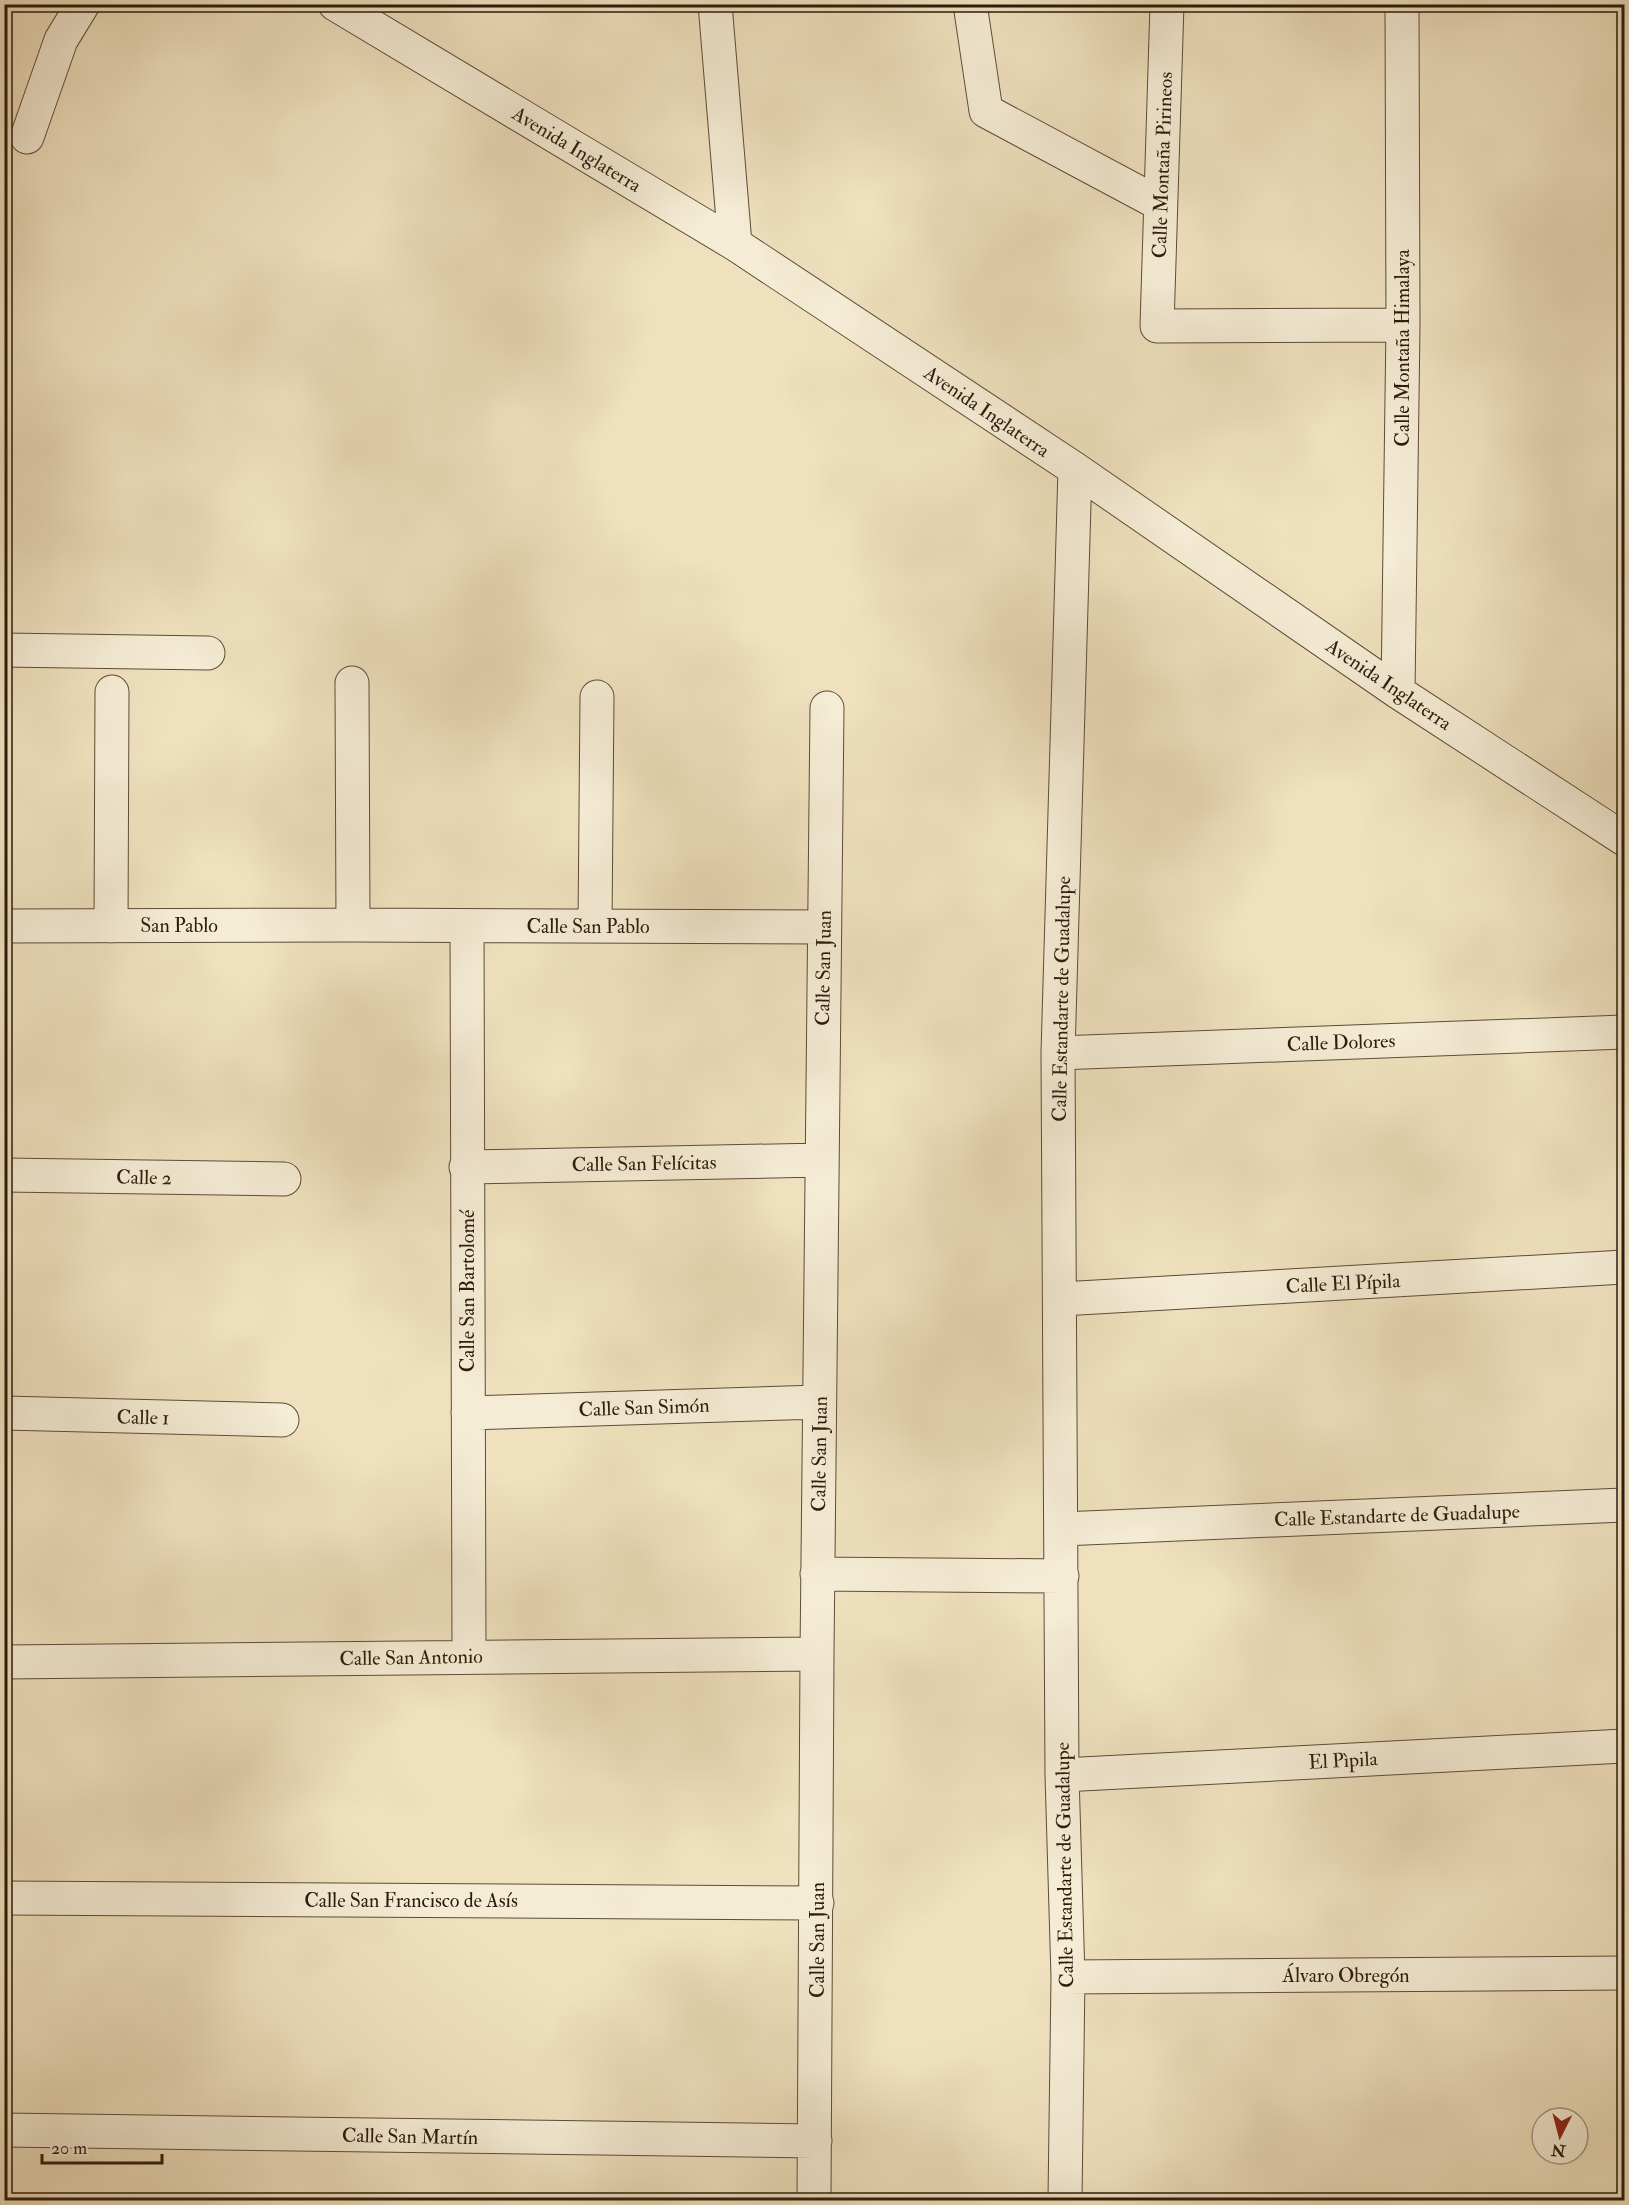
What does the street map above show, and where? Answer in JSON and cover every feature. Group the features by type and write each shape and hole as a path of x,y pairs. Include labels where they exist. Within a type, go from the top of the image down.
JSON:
{"street":[{"path":"27,137 61,40 83,4"},
{"name":"Avenida Inglaterra","path":"335,4 735,244 1075,469 1398,692 1624,839"},
{"path":"715,4 735,244"},
{"path":"970,4 986,111 1160,204"},
{"name":"Calle Montaña Pirineos","path":"1167,4 1157,326 1403,326"},
{"name":"Calle Montaña Himalaya","path":"1398,692 1403,326 1402,4"},
{"name":"Calle Estandarte de Guadalupe","path":"1065,2200 1068,1977 1062,1774 1058,1053 1075,469"},
{"path":"4,650 208,653"},
{"path":"352,683 353,925"},
{"path":"111,926 112,692"},
{"path":"595,926 597,697"},
{"name":"Calle San Juan","path":"814,2200 823,927 827,708"},
{"name":"San Pablo","path":"4,926 353,925"},
{"name":"Calle San Pablo","path":"353,925 823,927"},
{"name":"Calle San Bartolomé","path":"467,927 469,1656"},
{"name":"Calle Dolores","path":"1058,1053 1624,1032"},
{"name":"Calle San Felícitas","path":"466,1167 822,1160"},
{"name":"Calle 2","path":"4,1175 285,1179"},
{"name":"Calle El Pípila","path":"1061,1299 1624,1267"},
{"name":"Calle San Simón","path":"468,1413 819,1402"},
{"name":"Calle 1","path":"4,1413 282,1420"},
{"name":"Calle Estandarte de Guadalupe","path":"1062,1529 1624,1505"},
{"path":"818,1574 1062,1576"},
{"name":"Calle San Antonio","path":"4,1662 817,1654"},
{"name":"El Pìpila","path":"1062,1774 1624,1746"},
{"name":"Calle San Francisco de Asís","path":"4,1898 817,1903"},
{"name":"Álvaro Obregón","path":"1068,1977 1624,1973"},
{"name":"Calle San Martín","path":"4,2130 815,2141"}]}
